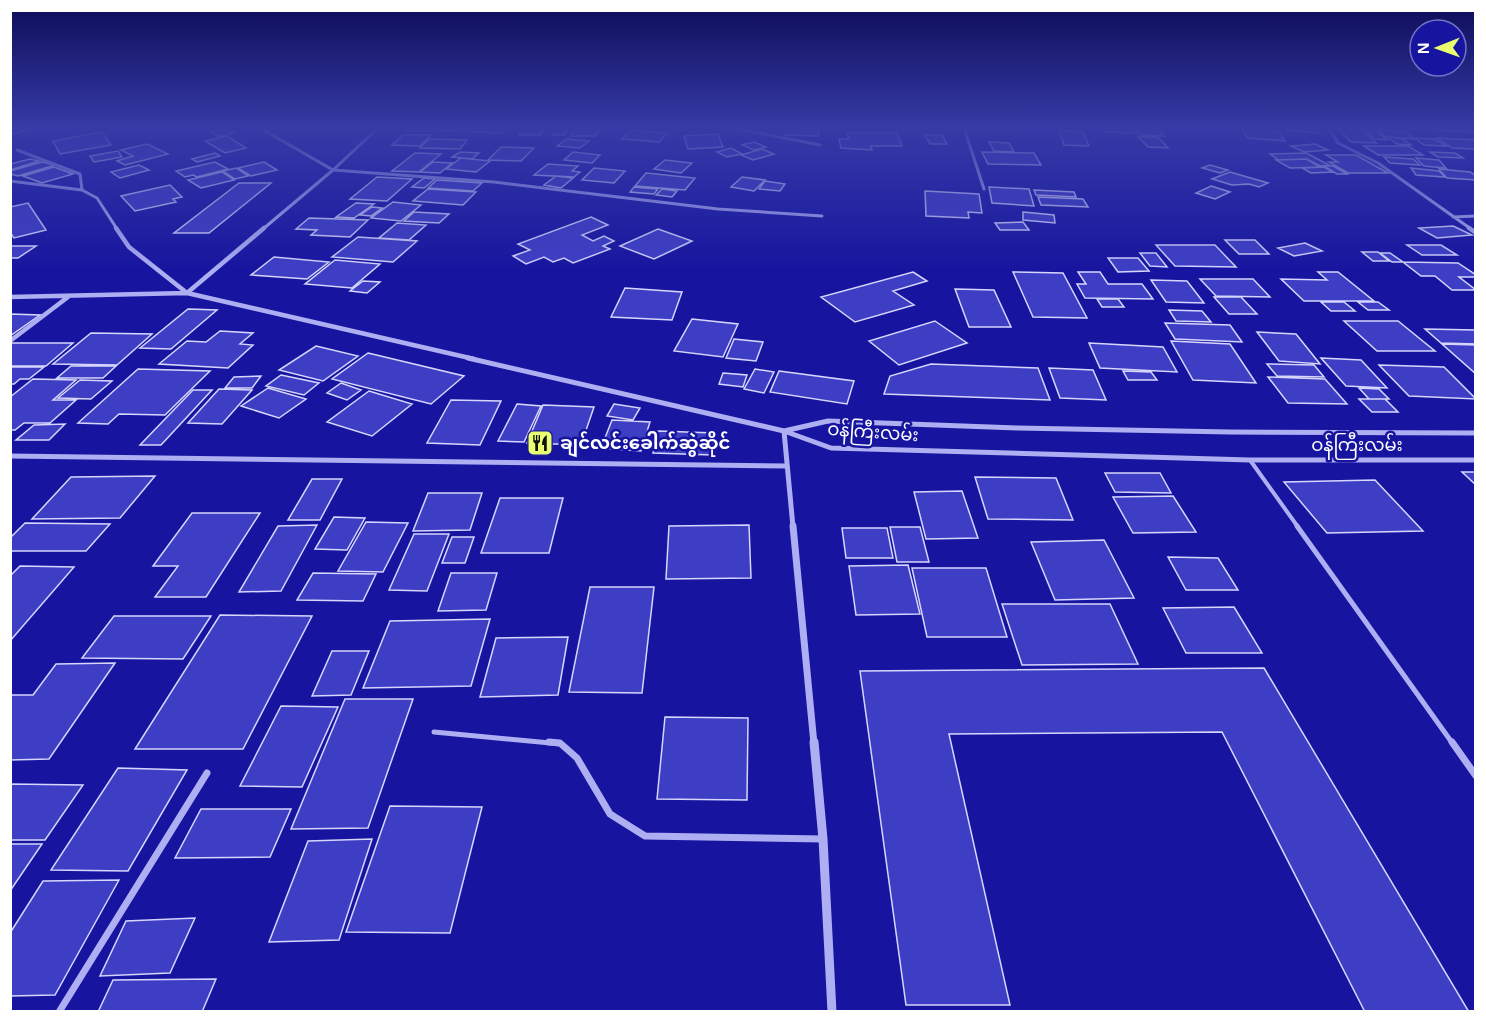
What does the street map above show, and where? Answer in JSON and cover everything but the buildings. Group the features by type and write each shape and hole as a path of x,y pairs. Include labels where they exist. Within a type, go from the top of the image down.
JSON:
{"street":[{"path":"80,176 82,190"},
{"path":"188,293 326,176"},
{"path":"404,176 494,183 718,209 822,216"},
{"path":"980,176 984,189"},
{"path":"1395,176 1476,233"},
{"path":"10,181 82,190 97,198 129,247 188,293"},
{"path":"1453,217 1476,216"},
{"path":"10,297 188,293 783,431 823,840 832,1011"},
{"path":"10,341 69,296"},
{"name":"ဝန်ကြီးလမ်း","path":"783,431 828,421 1218,432 1476,433"},
{"name":"ဝန်ကြီးလမ်း","path":"783,431 831,448 1250,460 1476,460"},
{"path":"10,456 787,466"}],"lane":[{"path":"1250,460 1476,776"},
{"path":"434,732 560,743 577,758 610,814 645,836 823,840"},
{"path":"59,1011 207,773"}],"place":[{"name":"ချင်လင်းခေါက်ဆွဲဆိုင်","path":"540,443"}]}
